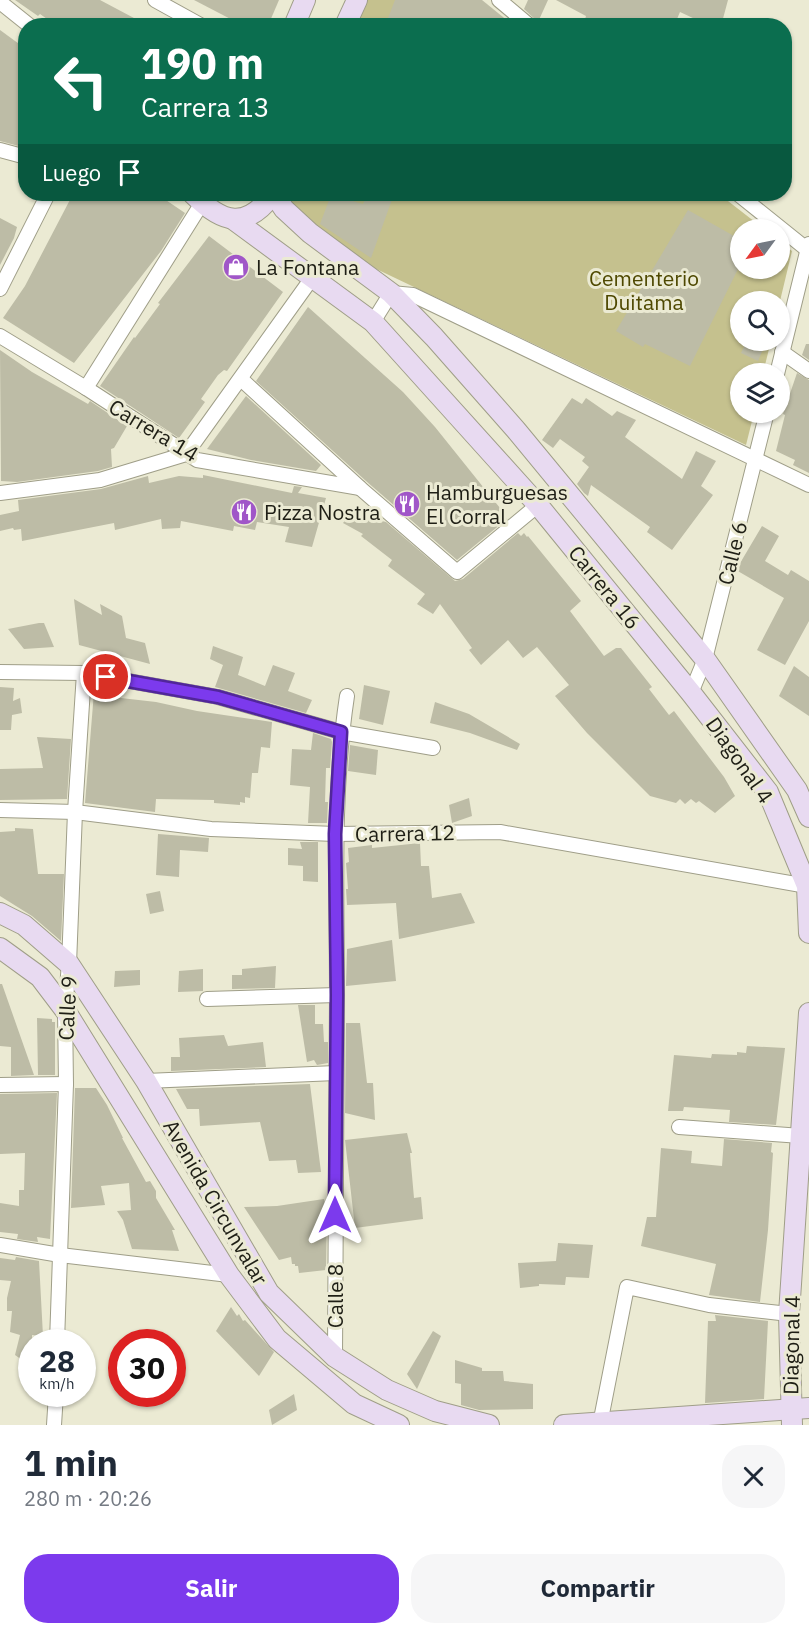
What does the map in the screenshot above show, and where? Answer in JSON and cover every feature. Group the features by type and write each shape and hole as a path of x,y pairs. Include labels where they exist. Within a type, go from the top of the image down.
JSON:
{"main road":[{"path":"297,18 305,0"},
{"path":"349,18 357,0"},
{"name":"Carrera 16","path":"202,201 215,212 234,220 373,322 538,505 692,693"},
{"path":"234,220 256,213 267,201"},
{"name":"Carrera 16","path":"279,201 310,233 392,292 434,337 516,430 705,659"},
{"name":"Diagonal 4","path":"705,659 797,790 809,817"},
{"name":"Diagonal 4","path":"692,693 768,792 807,886 809,933"},
{"name":"Avenida Circunvalar","path":"0,913 24,925 69,964 146,1081 269,1293 334,1357 387,1390 435,1411 489,1425"},
{"name":"Avenida Circunvalar","path":"0,948 40,977 65,1010 229,1275 277,1339 354,1404 399,1425"},
{"name":"Diagonal 4","path":"797,1414 789,1314 804,1185 801,1136 809,1014"},
{"path":"564,1425 797,1414"}],"street":[{"path":"155,0 188,18"},
{"path":"499,0 520,18"},
{"path":"9,4 22,18"},
{"path":"0,150 18,155"},
{"path":"0,289 44,201"},
{"path":"86,388 196,201"},
{"path":"747,201 808,248 780,363"},
{"path":"0,493 100,480 186,454 312,278"},
{"path":"373,322 392,292"},
{"name":"Carrera 16","path":"392,292 413,295 809,485"},
{"name":"Carrera 14","path":"0,336 86,388 197,460 360,488"},
{"path":"782,352 809,371"},
{"path":"240,379 457,572 538,505"},
{"name":"Calle 6","path":"692,693 705,659 764,423"},
{"path":"0,672 84,673 218,697 341,732 433,748"},
{"name":"Calle 9","path":"57,1329 66,1084 65,1010 84,673"},
{"name":"Calle 8","path":"334,1357 337,995 335,834 341,732 347,696"},
{"name":"Carrera 12","path":"0,810 75,812 211,829 335,834 500,832 807,886"},
{"path":"207,999 337,995"},
{"path":"146,1081 336,1073"},
{"path":"0,1085 66,1084"},
{"path":"679,1127 801,1136"},
{"path":"0,1245 60,1255 229,1275"},
{"path":"600,1424 627,1287 709,1305 789,1314"},
{"path":"54,1425 55,1407"}],"green space":[{"path":"363,0 479,0 500,18 356,18"},
{"name":"Cementerio Duitama","path":"290,201 728,201 751,219 730,219 730,279 785,279 782,291 730,291 730,351 768,351 766,363 730,363 730,423 752,423 746,445 370,266 330,239"}],"building":[{"path":"15,0 100,0 134,18 46,18 40,14 38,16"},
{"path":"194,0 279,0 271,18 229,18"},
{"path":"395,0 482,0 504,18 388,18"},
{"path":"528,0 548,0 540,18 534,18 524,9"},
{"path":"556,0 728,0 723,18 693,18 680,12 677,18 585,18 586,16"},
{"path":"0,30 18,43 18,146 0,141"},
{"path":"69,201 167,201 185,213 161,251 74,363 3,318 25,286"},
{"path":"329,201 352,201 363,204 364,201 391,201 371,258 320,224"},
{"path":"688,210 730,234 730,279 733,279 690,366 645,344 643,347 616,331"},
{"path":"0,218 17,227 0,265"},
{"path":"209,236 283,292 227,371 224,370 218,375 201,399 205,402 179,438 100,386 160,304 158,303"},
{"path":"308,307 403,392 435,427 504,513 502,514 507,519 457,560 256,381"},
{"path":"806,344 809,344 809,360 802,355"},
{"path":"0,350 32,372 88,404 90,401 127,426 114,448 111,449 112,467 17,482 1,481"},
{"path":"742,351 762,351 758,361 741,353"},
{"path":"797,373 809,380 809,473 793,465 795,460 776,451 783,423 790,423 790,394"},
{"path":"246,396 321,465 316,471 251,460 207,449"},
{"path":"572,398 582,404 586,398 612,416 617,411 636,420 625,437 682,479 696,451 716,461 701,486 713,495 672,550 647,532 650,527 591,485 588,496 584,493 577,484 589,467 582,461 585,457 560,439 553,448 542,440"},
{"path":"203,475 292,493 294,486 302,487 298,493 326,498 312,547 285,542 289,527 257,522 255,530 234,526 233,531 181,521 180,528 162,529 161,519 115,530 114,523 22,541 21,529 0,531 0,515 19,511 18,500 101,489 148,476 149,483 179,476 203,478"},
{"path":"357,512 365,517 386,522 455,581 463,579 518,533 521,536 524,533 528,536 581,601 570,611 604,656 616,648 621,648 652,687 649,689 669,715 674,711 724,777 735,796 715,813 699,801 696,803 691,799 685,804 680,799 676,803 650,796 587,733 555,696 569,685 537,647 523,658 508,640 481,665 469,650 472,648 440,604 433,614 417,604 425,594 388,566 392,560 361,536 363,534 343,523 351,513"},
{"path":"762,526 779,536 765,561 788,575 791,570 809,581 809,621 785,665 757,650 784,598 736,570"},
{"path":"74,599 102,615 100,604 122,616 126,638 145,643 150,664 79,645"},
{"path":"44,623 54,647 24,649 8,629"},
{"path":"213,646 243,657 238,675 265,686 273,665 295,673 288,691 312,700 306,713 215,687 223,665 210,659"},
{"path":"794,666 809,677 809,716 779,696"},
{"path":"364,685 390,691 383,725 359,719"},
{"path":"0,687 14,688 13,701 20,698 22,713 12,715 11,730 0,730"},
{"path":"94,692 272,722 270,748 261,747 258,773 252,773 250,798 245,797 245,803 240,802 240,805 214,803 214,800 156,799 155,812 85,803"},
{"path":"435,702 469,714 520,744 517,750 470,733 430,723"},
{"path":"313,733 331,739 332,742 330,768 326,768 327,823 308,823 310,787 290,785 292,749 311,750"},
{"path":"37,737 71,739 67,799 0,800 0,769 43,768"},
{"path":"350,745 378,750 376,775 348,771"},
{"path":"469,798 472,816 452,823 449,805"},
{"path":"15,828 33,829 38,874 64,874 61,941 32,916 0,896 0,832 15,831"},
{"path":"158,834 209,838 208,852 180,850 179,877 156,875"},
{"path":"300,842 318,842 318,882 303,881 303,866 288,865 288,848 302,849"},
{"path":"420,843 421,866 429,866 432,898 461,893 475,923 399,939 396,903 347,905 348,848"},
{"path":"160,891 164,911 150,914 146,894"},
{"path":"392,940 396,981 346,986 347,949"},
{"path":"276,966 275,988 232,989 232,975 242,975 242,969"},
{"path":"203,969 203,991 178,992 179,971"},
{"path":"140,970 140,985 114,987 115,971"},
{"path":"0,984 2,984 34,1075 11,1076 11,1047 0,1046"},
{"path":"298,1005 315,1005 315,1024 323,1024 324,1042 328,1042 328,1063 317,1065 314,1060 307,1062"},
{"path":"37,1018 52,1019 52,1022 55,1022 55,1075 38,1075"},
{"path":"346,1023 360,1023 367,1083 373,1083 375,1120 345,1113"},
{"path":"224,1035 228,1046 263,1042 266,1067 171,1071 171,1057 180,1057 179,1038"},
{"path":"747,1046 785,1048 776,1125 729,1122 730,1110 684,1107 683,1111 668,1111 674,1055 711,1058 712,1054 737,1055 737,1052 746,1053"},
{"path":"310,1084 321,1172 298,1173 296,1160 269,1161 260,1122 200,1126 199,1109 187,1109 176,1089"},
{"path":"75,1088 96,1088 107,1105 146,1182 150,1181 156,1191 156,1198 175,1230 172,1230 179,1251 132,1249 123,1220 117,1211 131,1210 129,1183 101,1186 105,1205 71,1208"},
{"path":"57,1093 50,1239 37,1237 38,1242 17,1239 18,1234 0,1232 0,1203 19,1206 19,1190 24,1190 25,1153 0,1154 0,1094"},
{"path":"407,1133 412,1153 410,1153 414,1198 421,1197 423,1219 355,1228 345,1140"},
{"path":"724,1139 772,1143 768,1230 760,1302 709,1295 716,1264 641,1246 647,1217 656,1217 661,1148 692,1151 691,1163 722,1166"},
{"path":"324,1199 327,1215 326,1270 299,1273 298,1266 292,1264 291,1257 279,1260 244,1207 277,1206"},
{"path":"558,1243 593,1245 589,1278 566,1277 565,1285 539,1284 539,1286 520,1288 518,1263 556,1261"},
{"path":"16,1257 39,1261 43,1329 18,1329 18,1334 10,1332 12,1311 7,1311 11,1281 0,1280 0,1258 15,1260"},
{"path":"231,1307 237,1316 239,1314 243,1321 245,1320 274,1352 259,1376 216,1331"},
{"path":"715,1315 768,1321 764,1399 705,1403 708,1321 716,1321"},
{"path":"433,1331 441,1336 417,1389 407,1374"},
{"path":"455,1360 482,1368 482,1371 503,1371 504,1381 533,1384 533,1409 479,1410 461,1405 461,1384 455,1383"},
{"path":"294,1394 297,1410 272,1425 269,1410"}],"place":[{"name":"La Fontana","path":"236,267"},
{"name":"Hamburguesas El Corral","path":"407,504"},
{"name":"Pizza Nostra","path":"244,512"}],"route":[{"path":"106,677 218,697 341,732 335,834 337,995 335,1215"}]}
